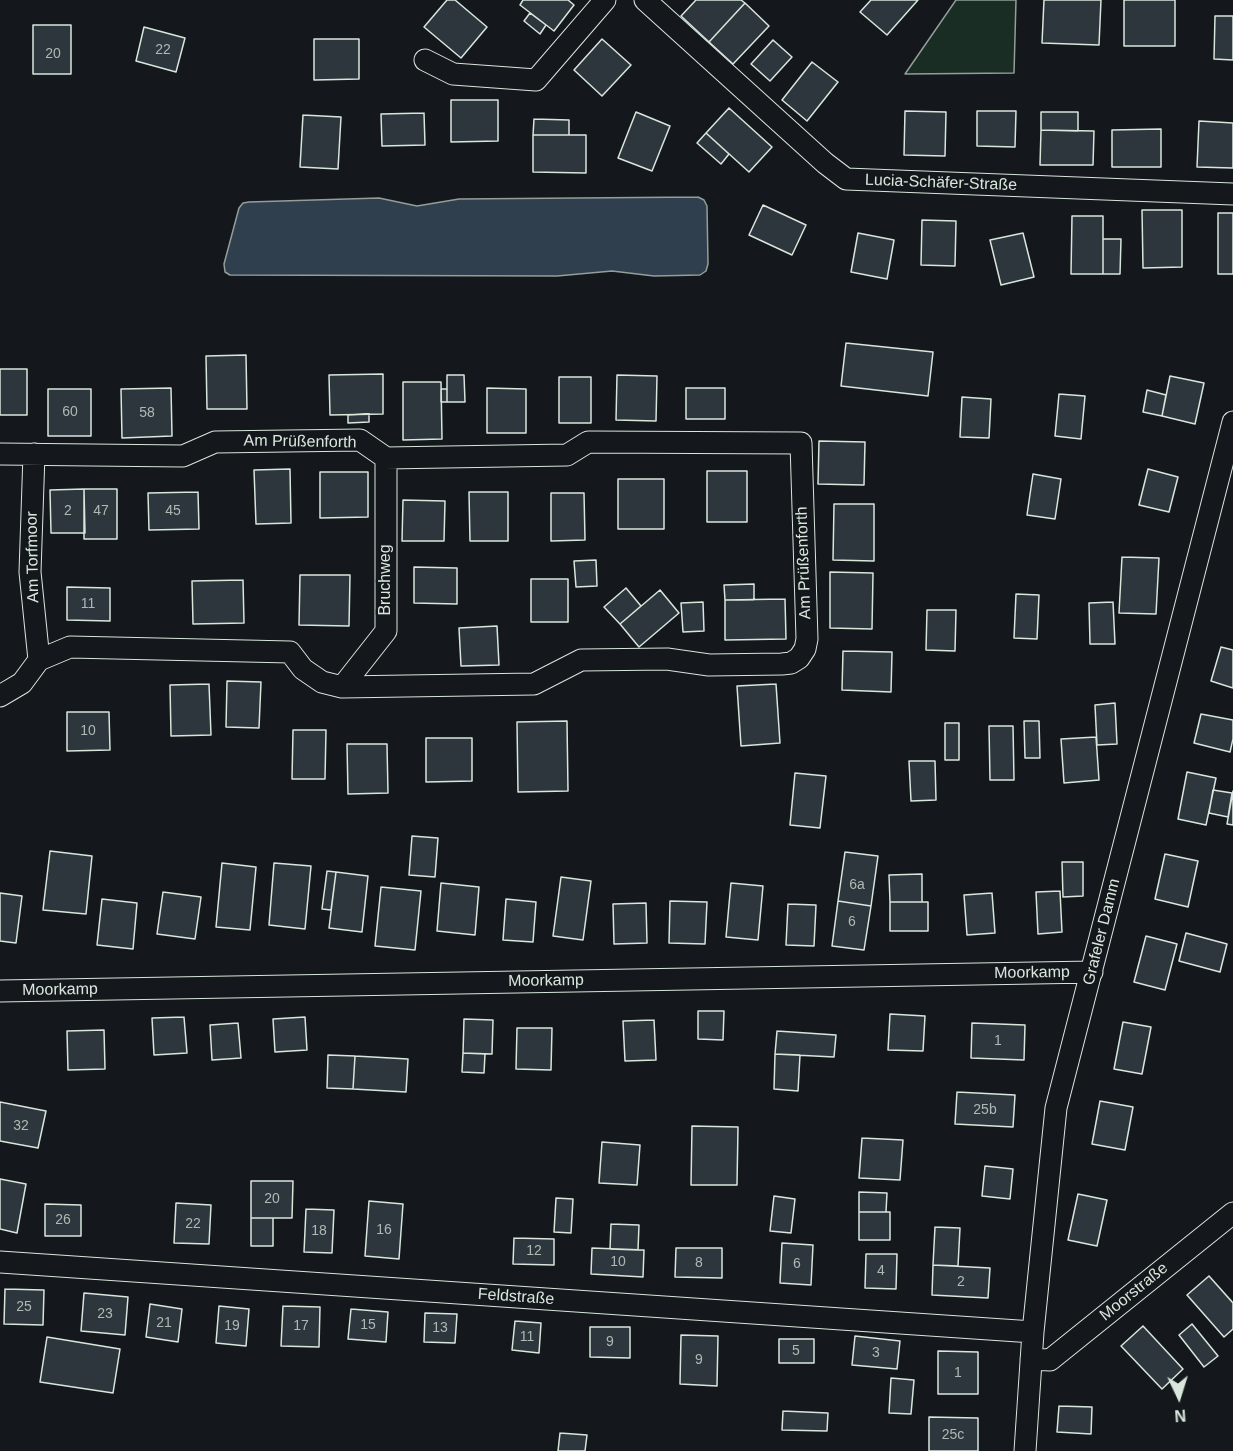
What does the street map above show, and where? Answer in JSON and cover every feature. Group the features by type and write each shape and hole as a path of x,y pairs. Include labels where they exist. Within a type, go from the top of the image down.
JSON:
{"street":[{"path":"425,60 453,74 536,80 605,0"},
{"name":"Lucia-Schäfer-Straße","path":"645,0 825,163 846,179 1233,194"},
{"name":"Grafeler Damm","path":"1024,1451 1033,1332 1056,1108 1233,422"},
{"name":"Am Prüßenforth","path":"0,454 183,456 215,442 360,440 387,458 567,455 588,441 801,443 807,639 805,649 799,658 791,663 782,664 709,665 667,659 581,660 534,684 342,687 322,682 303,669 290,652 70,647 39,660 22,683 0,696"},
{"name":"Am Torfmoor","path":"33,454 30,572 39,660"},
{"name":"Bruchweg","path":"342,687 386,632 387,458"},
{"name":"Moorkamp","path":"0,991 1092,972"},
{"name":"Moorstraße","path":"1031,1359 1050,1360 1233,1213"},
{"name":"Feldstraße","path":"0,1262 1033,1332"}],"green space":[{"path":"956,0 1016,0 1014,73 905,74"}],"water":[{"path":"698,197 704,200 707,206 708,264 706,271 700,275 654,276 612,271 557,276 230,275 225,272 224,264 239,208 243,203 249,202 379,198 417,206 459,199"}],"building":[{"path":"447,0 455,0 487,27 461,58 424,27"},
{"path":"523,0 568,0 574,5 554,31 520,5"},
{"path":"696,0 741,0 745,3 709,42 681,16"},
{"path":"871,0 918,0 887,35 860,12"},
{"path":"1044,0 1101,0 1099,45 1042,43"},
{"path":"1124,0 1175,0 1175,46 1124,46"},
{"path":"745,3 769,26 733,64 709,42"},
{"path":"530,13 546,25 540,34 524,21"},
{"path":"1215,16 1233,16 1233,60 1214,59"},
{"path":"33,25 71,25 71,74 33,74"},
{"path":"144,27 185,38 176,72 136,61"},
{"path":"314,39 359,39 359,79 314,80"},
{"path":"602,39 631,65 602,96 574,70"},
{"path":"773,40 792,57 770,81 751,64"},
{"path":"812,62 838,82 807,121 782,100"},
{"path":"451,100 498,100 498,141 451,142"},
{"path":"729,108 772,147 749,172 706,133"},
{"path":"905,111 946,112 945,156 904,155"},
{"path":"977,111 1016,111 1015,147 977,146"},
{"path":"636,112 670,126 652,171 618,158"},
{"path":"1041,112 1078,112 1078,131 1041,130"},
{"path":"424,113 425,145 382,146 381,114"},
{"path":"303,115 341,117 338,169 300,167"},
{"path":"534,119 569,120 569,135 533,135"},
{"path":"1199,121 1233,123 1233,168 1197,167"},
{"path":"1161,129 1161,167 1112,167 1112,130"},
{"path":"1041,130 1094,131 1093,165 1040,165"},
{"path":"706,133 729,154 721,164 697,143"},
{"path":"533,135 586,135 586,173 533,172"},
{"path":"763,205 806,225 792,255 749,235"},
{"path":"1142,210 1182,210 1182,267 1143,268"},
{"path":"1218,213 1233,213 1233,274 1218,274"},
{"path":"1072,216 1103,216 1103,274 1071,274"},
{"path":"922,220 956,221 955,266 921,265"},
{"path":"858,233 894,240 887,279 851,272"},
{"path":"1023,233 1034,277 1001,285 990,240"},
{"path":"1103,239 1121,239 1120,274 1103,274"},
{"path":"846,343 933,352 928,396 841,386"},
{"path":"246,355 247,409 207,409 206,356"},
{"path":"0,369 27,369 27,415 0,415"},
{"path":"383,374 383,414 330,415 329,375"},
{"path":"447,375 464,375 465,402 447,402"},
{"path":"617,375 657,376 656,421 616,420"},
{"path":"1170,376 1204,383 1195,424 1162,416"},
{"path":"559,377 591,377 591,423 559,423"},
{"path":"403,382 441,382 442,439 403,440"},
{"path":"171,388 172,436 122,438 121,389"},
{"path":"487,388 526,389 526,433 487,433"},
{"path":"686,388 725,388 725,419 686,419"},
{"path":"48,389 91,389 91,436 48,436"},
{"path":"441,389 447,389 447,402 441,402"},
{"path":"1147,390 1166,395 1162,416 1143,412"},
{"path":"1059,394 1085,396 1081,439 1055,436"},
{"path":"962,397 991,399 989,438 960,437"},
{"path":"369,414 369,422 348,423 348,415"},
{"path":"819,441 865,442 864,485 818,484"},
{"path":"290,469 291,523 256,524 254,470"},
{"path":"1148,469 1178,477 1169,512 1139,505"},
{"path":"707,471 747,471 747,522 707,522"},
{"path":"320,472 368,472 368,517 320,518"},
{"path":"1033,474 1061,479 1055,519 1027,515"},
{"path":"618,479 664,479 664,529 618,529"},
{"path":"84,489 117,489 117,539 84,539"},
{"path":"84,489 85,533 51,533 50,490"},
{"path":"198,492 199,529 149,530 148,493"},
{"path":"469,492 508,492 508,541 470,541"},
{"path":"551,493 584,493 585,540 551,541"},
{"path":"403,500 445,501 444,541 402,541"},
{"path":"834,504 874,504 874,561 833,560"},
{"path":"1122,557 1159,558 1156,614 1119,613"},
{"path":"596,560 597,586 576,587 574,561"},
{"path":"414,567 457,568 457,604 414,603"},
{"path":"830,572 873,573 872,629 830,628"},
{"path":"300,575 350,575 349,626 299,625"},
{"path":"531,579 568,579 568,622 531,622"},
{"path":"243,580 244,623 193,624 192,581"},
{"path":"754,584 754,600 725,600 724,585"},
{"path":"67,587 110,588 110,621 67,620"},
{"path":"626,588 641,606 620,624 604,607"},
{"path":"660,590 679,613 639,647 620,624"},
{"path":"1016,594 1039,595 1037,639 1014,638"},
{"path":"785,599 786,639 725,640 725,600"},
{"path":"703,602 704,631 683,632 681,603"},
{"path":"1113,602 1115,644 1090,644 1089,603"},
{"path":"927,610 956,610 955,651 926,650"},
{"path":"497,626 499,665 461,666 459,628"},
{"path":"1221,647 1233,650 1233,688 1211,681"},
{"path":"843,651 892,652 891,692 842,690"},
{"path":"227,681 261,682 259,728 226,727"},
{"path":"209,684 211,735 171,736 170,685"},
{"path":"776,684 780,743 741,746 737,686"},
{"path":"1115,703 1117,744 1097,745 1095,705"},
{"path":"67,712 109,712 110,750 67,751"},
{"path":"1201,714 1233,720 1230,752 1194,743"},
{"path":"567,721 568,791 518,792 517,722"},
{"path":"1024,721 1039,721 1040,758 1025,758"},
{"path":"945,723 959,723 959,760 945,760"},
{"path":"989,726 1013,726 1014,780 990,780"},
{"path":"293,730 326,730 325,779 292,779"},
{"path":"1096,737 1099,780 1064,783 1061,739"},
{"path":"426,738 472,738 472,781 426,782"},
{"path":"347,744 387,744 388,793 348,794"},
{"path":"909,761 935,761 936,800 911,801"},
{"path":"1187,772 1216,778 1206,825 1178,819"},
{"path":"795,773 826,776 820,828 790,825"},
{"path":"1213,790 1232,793 1228,817 1209,813"},
{"path":"1233,791 1233,825 1227,824"},
{"path":"412,836 438,838 435,877 409,875"},
{"path":"50,851 92,856 86,914 43,910"},
{"path":"845,852 878,856 871,906 838,901"},
{"path":"1165,854 1198,861 1188,907 1155,899"},
{"path":"1062,862 1083,862 1083,896 1063,897"},
{"path":"222,863 256,867 250,930 216,927"},
{"path":"274,863 311,866 305,929 269,925"},
{"path":"327,871 336,872 331,910 322,909"},
{"path":"336,872 368,876 362,932 329,928"},
{"path":"922,874 922,902 890,902 889,875"},
{"path":"561,877 591,881 583,940 553,936"},
{"path":"441,883 479,887 475,935 437,931"},
{"path":"731,883 763,886 758,940 726,937"},
{"path":"381,887 421,891 415,950 375,946"},
{"path":"1060,891 1062,932 1038,934 1036,892"},
{"path":"163,892 201,897 195,939 157,934"},
{"path":"0,893 22,896 16,943 0,941"},
{"path":"992,893 995,933 967,935 964,895"},
{"path":"102,899 137,903 133,949 97,945"},
{"path":"506,899 536,902 533,942 503,940"},
{"path":"670,901 707,902 705,944 669,943"},
{"path":"838,901 871,906 864,950 832,946"},
{"path":"890,902 928,902 928,931 890,931"},
{"path":"646,903 647,943 614,944 613,904"},
{"path":"788,904 816,905 814,946 786,945"},
{"path":"1186,933 1227,944 1220,972 1179,961"},
{"path":"1146,936 1177,944 1165,990 1134,982"},
{"path":"698,1011 724,1011 723,1040 698,1039"},
{"path":"890,1014 925,1016 923,1051 888,1050"},
{"path":"184,1017 187,1053 154,1055 152,1018"},
{"path":"305,1017 307,1050 275,1052 273,1019"},
{"path":"464,1019 493,1020 492,1054 463,1053"},
{"path":"654,1020 656,1060 625,1061 623,1021"},
{"path":"1123,1022 1151,1027 1142,1074 1114,1069"},
{"path":"238,1023 241,1058 212,1060 210,1025"},
{"path":"972,1023 1025,1025 1024,1060 971,1058"},
{"path":"517,1028 552,1028 551,1070 516,1069"},
{"path":"104,1030 105,1069 68,1070 67,1031"},
{"path":"777,1031 836,1035 834,1057 775,1054"},
{"path":"463,1053 485,1054 484,1073 462,1072"},
{"path":"775,1054 800,1055 798,1091 774,1089"},
{"path":"328,1055 355,1056 353,1089 327,1088"},
{"path":"355,1056 408,1059 406,1092 353,1089"},
{"path":"957,1092 1015,1095 1013,1127 955,1124"},
{"path":"1100,1101 1133,1107 1125,1150 1092,1144"},
{"path":"0,1102 46,1111 38,1148 0,1141"},
{"path":"692,1126 738,1127 737,1185 691,1185"},
{"path":"862,1138 903,1140 900,1180 859,1178"},
{"path":"602,1142 640,1145 637,1185 599,1183"},
{"path":"985,1166 1013,1169 1010,1199 982,1196"},
{"path":"0,1179 26,1184 17,1233 0,1229"},
{"path":"251,1181 293,1181 292,1218 251,1218"},
{"path":"859,1192 887,1193 886,1212 859,1212"},
{"path":"1078,1194 1107,1200 1097,1246 1068,1240"},
{"path":"774,1196 795,1199 791,1233 770,1231"},
{"path":"556,1198 573,1199 571,1233 554,1232"},
{"path":"369,1201 403,1204 399,1259 365,1256"},
{"path":"176,1203 211,1205 209,1244 174,1243"},
{"path":"45,1204 81,1205 81,1236 45,1236"},
{"path":"306,1209 334,1210 332,1253 304,1252"},
{"path":"859,1212 890,1212 890,1240 859,1240"},
{"path":"251,1218 273,1218 273,1246 251,1246"},
{"path":"611,1224 639,1225 638,1250 610,1249"},
{"path":"935,1227 960,1228 958,1266 933,1265"},
{"path":"514,1238 554,1239 554,1265 513,1264"},
{"path":"782,1243 813,1245 811,1285 780,1283"},
{"path":"592,1248 644,1250 643,1277 591,1274"},
{"path":"676,1248 722,1248 722,1278 675,1277"},
{"path":"866,1254 897,1254 896,1289 865,1288"},
{"path":"933,1265 990,1268 988,1298 932,1295"},
{"path":"1209,1276 1233,1303 1233,1329 1224,1337 1187,1295"},
{"path":"5,1289 44,1290 43,1325 4,1324"},
{"path":"84,1293 128,1297 125,1335 81,1331"},
{"path":"150,1304 182,1309 178,1342 146,1337"},
{"path":"219,1306 249,1309 246,1346 216,1343"},
{"path":"283,1306 320,1307 319,1347 281,1346"},
{"path":"351,1309 388,1312 386,1342 348,1339"},
{"path":"425,1313 457,1314 455,1343 424,1342"},
{"path":"515,1321 541,1323 539,1353 512,1350"},
{"path":"1192,1324 1218,1356 1204,1367 1179,1335"},
{"path":"1143,1326 1183,1369 1162,1389 1121,1346"},
{"path":"590,1327 630,1327 630,1358 590,1357"},
{"path":"681,1335 718,1336 717,1386 680,1384"},
{"path":"855,1336 900,1341 897,1369 852,1365"},
{"path":"47,1337 120,1349 113,1393 40,1382"},
{"path":"779,1339 814,1339 814,1363 779,1363"},
{"path":"938,1351 978,1352 978,1394 938,1394"},
{"path":"891,1378 914,1380 911,1414 889,1413"},
{"path":"1059,1406 1092,1407 1091,1434 1057,1432"},
{"path":"783,1411 828,1413 827,1431 782,1430"},
{"path":"929,1417 978,1418 978,1451 929,1451"},
{"path":"560,1433 587,1435 585,1451 558,1451"}]}
